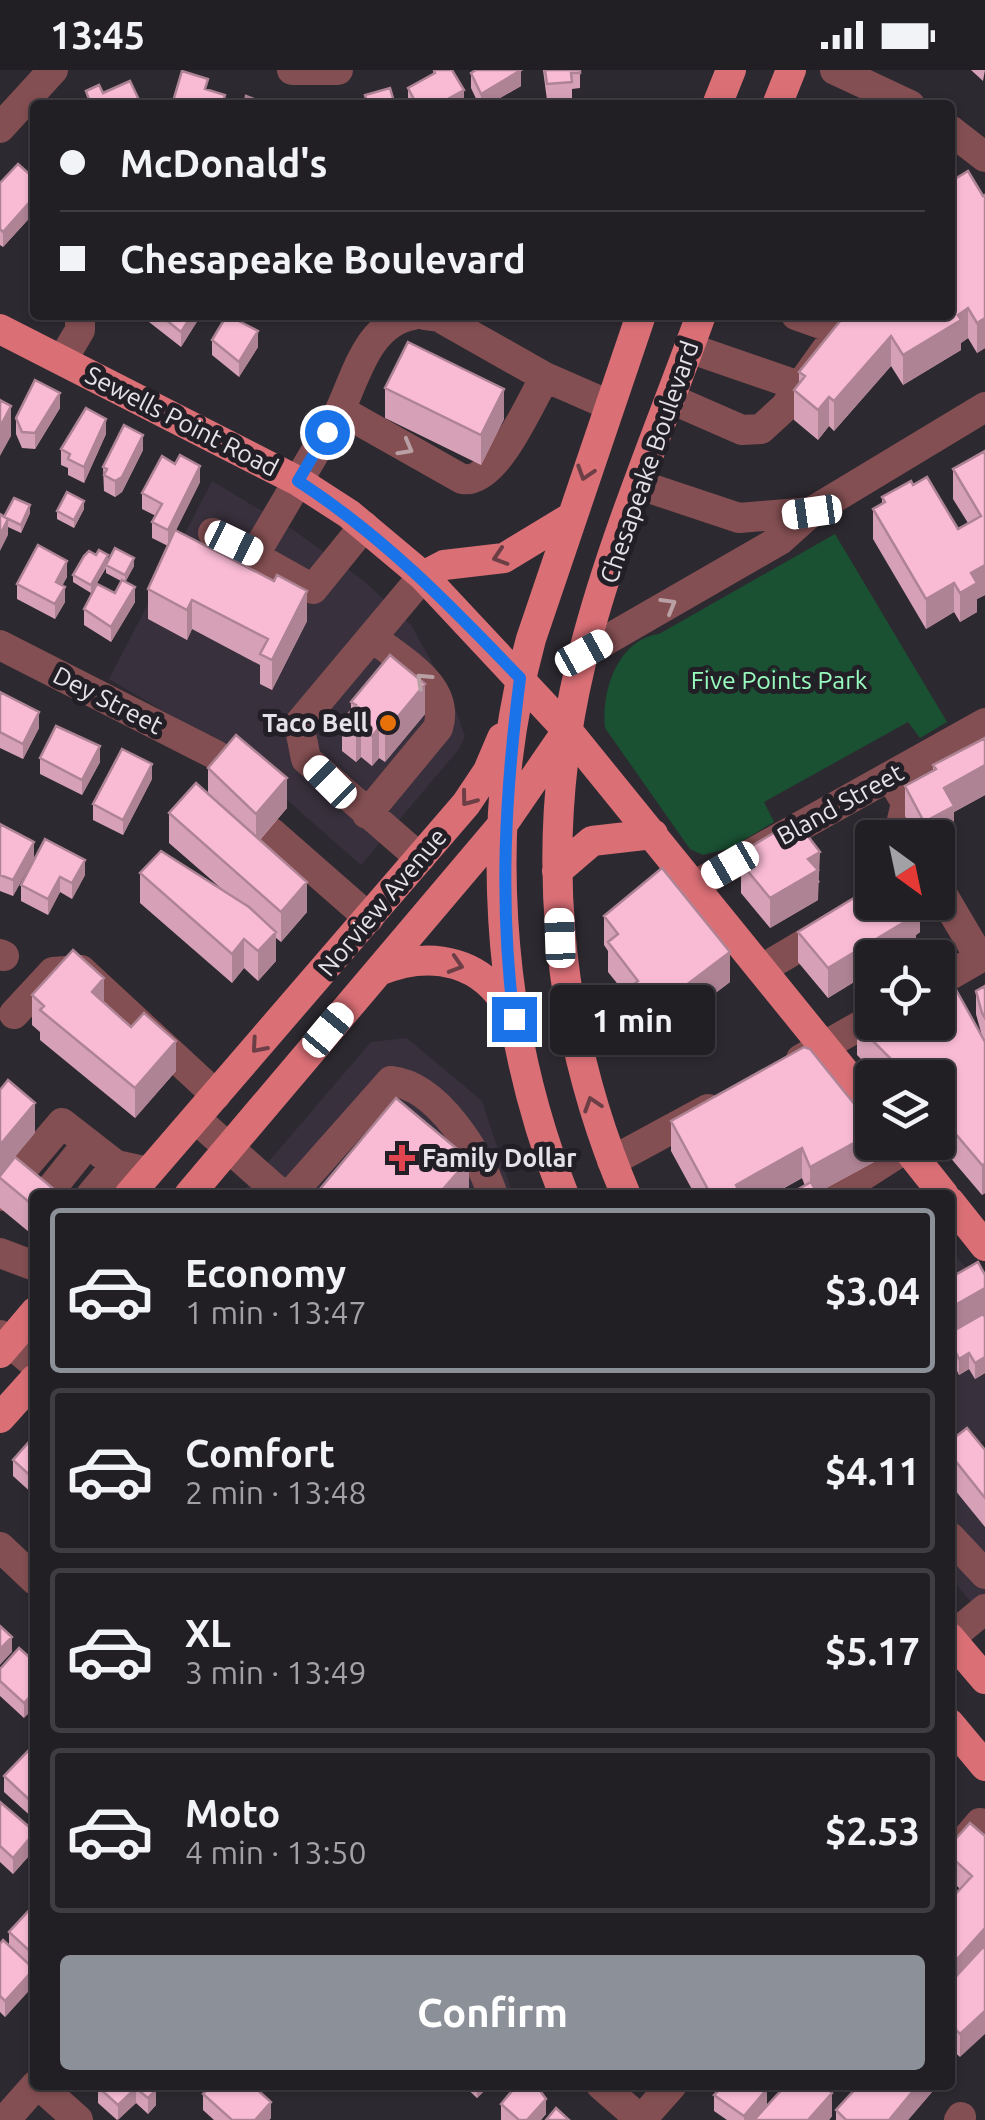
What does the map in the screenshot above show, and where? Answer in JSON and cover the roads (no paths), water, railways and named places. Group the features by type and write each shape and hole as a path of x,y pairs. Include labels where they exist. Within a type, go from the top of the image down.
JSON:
{"main road":[{"path":"719,100 732,70"},
{"path":"779,100 791,70"},
{"path":"562,1190 528,1086 514,1019 506,950 504,824 520,678 570,518 639,320"},
{"name":"Chesapeake Boulevard","path":"624,1190 571,1019 556,871 567,730 584,653 699,320"},
{"name":"Sewells Point Road","path":"0,328 298,481 364,526 423,576 567,730 855,1085"},
{"path":"423,576 444,565 504,558 570,518"},
{"name":"Norview Avenue","path":"139,1184 420,858 488,772 520,678"},
{"name":"Norview Avenue","path":"193,1190 504,824 567,730"},
{"path":"556,871 592,841 653,834"},
{"path":"376,972 418,959 467,966 499,992 514,1019"},
{"path":"915,1160 940,1190"},
{"path":"3,1343 30,1317"},
{"path":"0,1418 30,1385"},
{"path":"955,1644 985,1679"},
{"path":"955,1730 985,1766"}],"street":[{"path":"0,128 53,70"},
{"path":"292,70 338,70"},
{"path":"835,70 899,100"},
{"path":"955,134 985,157"},
{"path":"63,359 80,330 80,320"},
{"path":"255,554 340,410 369,346 384,326 400,320"},
{"path":"443,320 545,377 609,405"},
{"path":"671,399 751,432 768,423 846,323"},
{"path":"690,348 799,386"},
{"path":"340,410 471,480 492,470 545,377"},
{"path":"584,653 780,540 812,512 985,406"},
{"path":"640,485 740,518 812,512"},
{"path":"213,533 314,589 364,526"},
{"path":"420,858 306,759 298,724 423,576"},
{"path":"367,814 438,728 443,713 440,697 429,684 372,637"},
{"name":"Dey Street","path":"0,645 216,755"},
{"name":"Bland Street","path":"695,885 985,723"},
{"path":"891,777 906,803 902,820"},
{"path":"272,834 368,918"},
{"path":"762,969 855,913"},
{"path":"955,914 982,956 955,972"},
{"path":"14,1014 52,972 81,970 216,1095"},
{"path":"774,1074 855,1029"},
{"path":"294,1190 391,1082 406,1083 459,1128 481,1161 491,1190"},
{"path":"612,1160 740,1092"},
{"path":"196,1119 276,1190"},
{"path":"0,1196 62,1124 139,1184"},
{"path":"50,1190 88,1144"},
{"path":"840,1190 884,1160"},
{"path":"94,1190 116,1165"},
{"path":"22,1226 0,1252 30,1263"},
{"path":"3,1343 30,1361"},
{"path":"955,1542 985,1574"},
{"path":"0,1547 30,1575"},
{"path":"955,1634 985,1609"},
{"path":"955,1853 983,1824"},
{"path":"5,2120 33,2090"},
{"path":"44,2090 78,2120"},
{"path":"608,2090 641,2120 668,2090"}],"place":[{"name":"Taco Bell","path":"388,723"},
{"name":"Family Dollar","path":"402,1158"}],"park label":[{"name":"Five Points Park","path":"779,680"}]}
